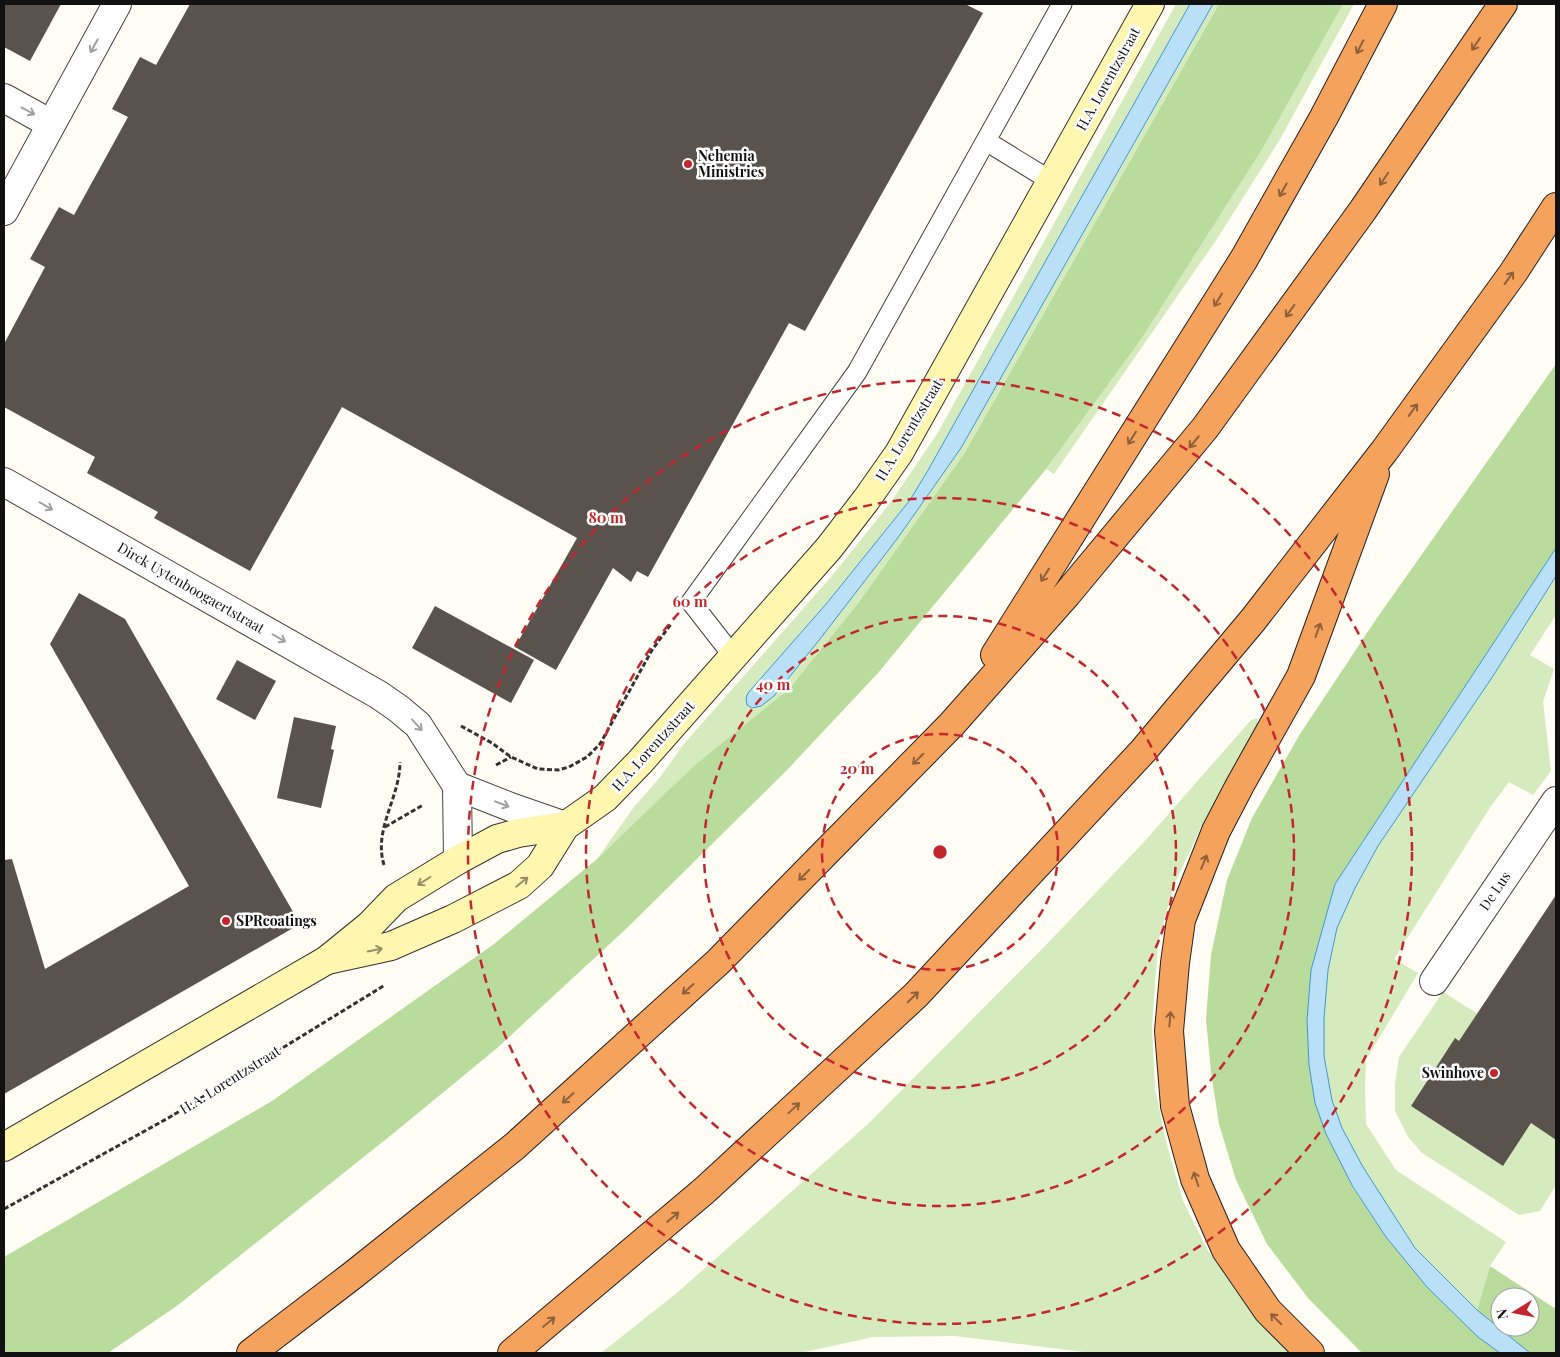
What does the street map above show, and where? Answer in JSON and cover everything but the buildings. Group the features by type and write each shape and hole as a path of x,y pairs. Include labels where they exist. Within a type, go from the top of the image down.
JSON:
{"highway":[{"path":"952,724 1244,259 1324,118 1383,4"},
{"path":"251,1353 353,1275 515,1146 718,962 952,724 1067,594 1205,428 1363,210 1503,4"},
{"path":"512,1353 705,1190 916,995 1143,750 1253,620 1384,450 1513,273 1556,207"},
{"path":"1310,1353 1268,1311 1226,1250 1196,1179 1175,1106 1169,1031 1181,920 1196,879 1216,831 1232,800 1301,676 1384,450"}],"street":[{"path":"4,211 117,4"},
{"name":"H.A. Lorentzstraat","path":"327,960 392,946 453,919 519,885 540,866 565,826 605,798 640,762 829,548 899,453 1150,4"},
{"path":"4,98 51,124"},
{"name":"Dirck Uytenboogaertstraat","path":"4,482 392,704 418,725 456,786"},
{"path":"458,860 456,786 565,826"},
{"name":"De Lus","path":"1434,981 1556,801"},
{"name":"H.A. Lorentzstraat","path":"4,1146 327,960 370,925 396,898 458,860 496,839 565,826"}],"lane":[{"path":"734,656 691,602 857,372 1062,4"},
{"path":"986,141 1051,181"}],"path":[{"path":"511,757 538,769 558,770 569,767 587,757 600,744 652,650 691,602"},
{"path":"396,898 381,854 381,839 397,782 399,757"},
{"name":"H.A. Lorentzstraat","path":"4,1209 170,1116 388,983"}],"green space":[{"path":"1176,4 1190,4 910,500 827,603 748,693 774,696 897,539 961,448 1213,4 1219,4 964,454 859,602 789,689 695,766 597,859 634,807 661,776 683,745 831,577 888,506 937,434"},
{"path":"1219,4 1343,4 1263,148 1140,341 1046,469 878,673 787,770 627,928 496,1049 178,1305 108,1353 4,1353 4,1257 272,1101 494,944 597,859 695,765 789,689 859,602 964,454"},
{"path":"1343,4 1354,4 1279,141 1217,239 1054,474 1046,469 1140,341 1263,148"},
{"path":"1556,364 1556,548 1335,884 1311,970 1307,1020 1309,1065 1341,1161 1353,1188 1386,1237 1427,1287 1478,1337 1500,1353 1362,1353 1308,1298 1267,1244 1236,1180 1219,1124 1211,1072 1206,1019 1211,955 1227,880 1252,818 1300,734 1377,618"},
{"path":"1556,576 1556,615 1530,655 1554,669 1543,702 1551,771 1533,795 1509,782 1491,806 1394,959 1418,973 1366,1060 1366,1124 1396,1170 1506,1242 1490,1266 1477,1310 1415,1248 1363,1167 1342,1128 1332,1100 1324,1056 1324,1018 1328,970 1337,928 1355,888 1378,846 1493,676"},
{"path":"1257,718 1258,724 1202,825 1174,885 1158,942 1152,1027 1155,1088 1167,1145 1183,1201 1207,1249 1240,1297 1278,1342 1291,1353 1092,1353 955,1336 873,1337 800,1353 601,1353 678,1292 869,1123 1045,946 1144,842 1251,720"},
{"path":"1443,992 1478,1014 1460,1041 1455,1039 1411,1106 1503,1166 1531,1123 1556,1140 1556,1185 1540,1211 1519,1215 1422,1153 1408,1137 1395,1111 1395,1084 1399,1057"},
{"path":"1490,1266 1522,1287 1490,1287 1490,1321 1477,1310"},
{"path":"1540,1299 1556,1309 1556,1353 1530,1353 1510,1337 1540,1337"}],"water":[{"path":"1190,4 1213,4 961,448 897,539 774,696 761,706 752,708 747,705 746,698 748,693 827,603 910,500"},
{"path":"1556,548 1556,576 1493,676 1378,846 1355,888 1337,928 1328,970 1324,1018 1324,1056 1332,1100 1342,1128 1363,1167 1415,1248 1490,1321 1490,1337 1510,1337 1530,1353 1500,1353 1478,1337 1427,1287 1386,1237 1353,1187 1326,1134 1315,1103 1309,1065 1307,1020 1311,970 1335,884"}],"place":[{"name":"Nehemia Ministries","path":"688,164"},
{"name":"SPRcoatings","path":"226,921"},
{"name":"Swinhove","path":"1494,1073"}]}
